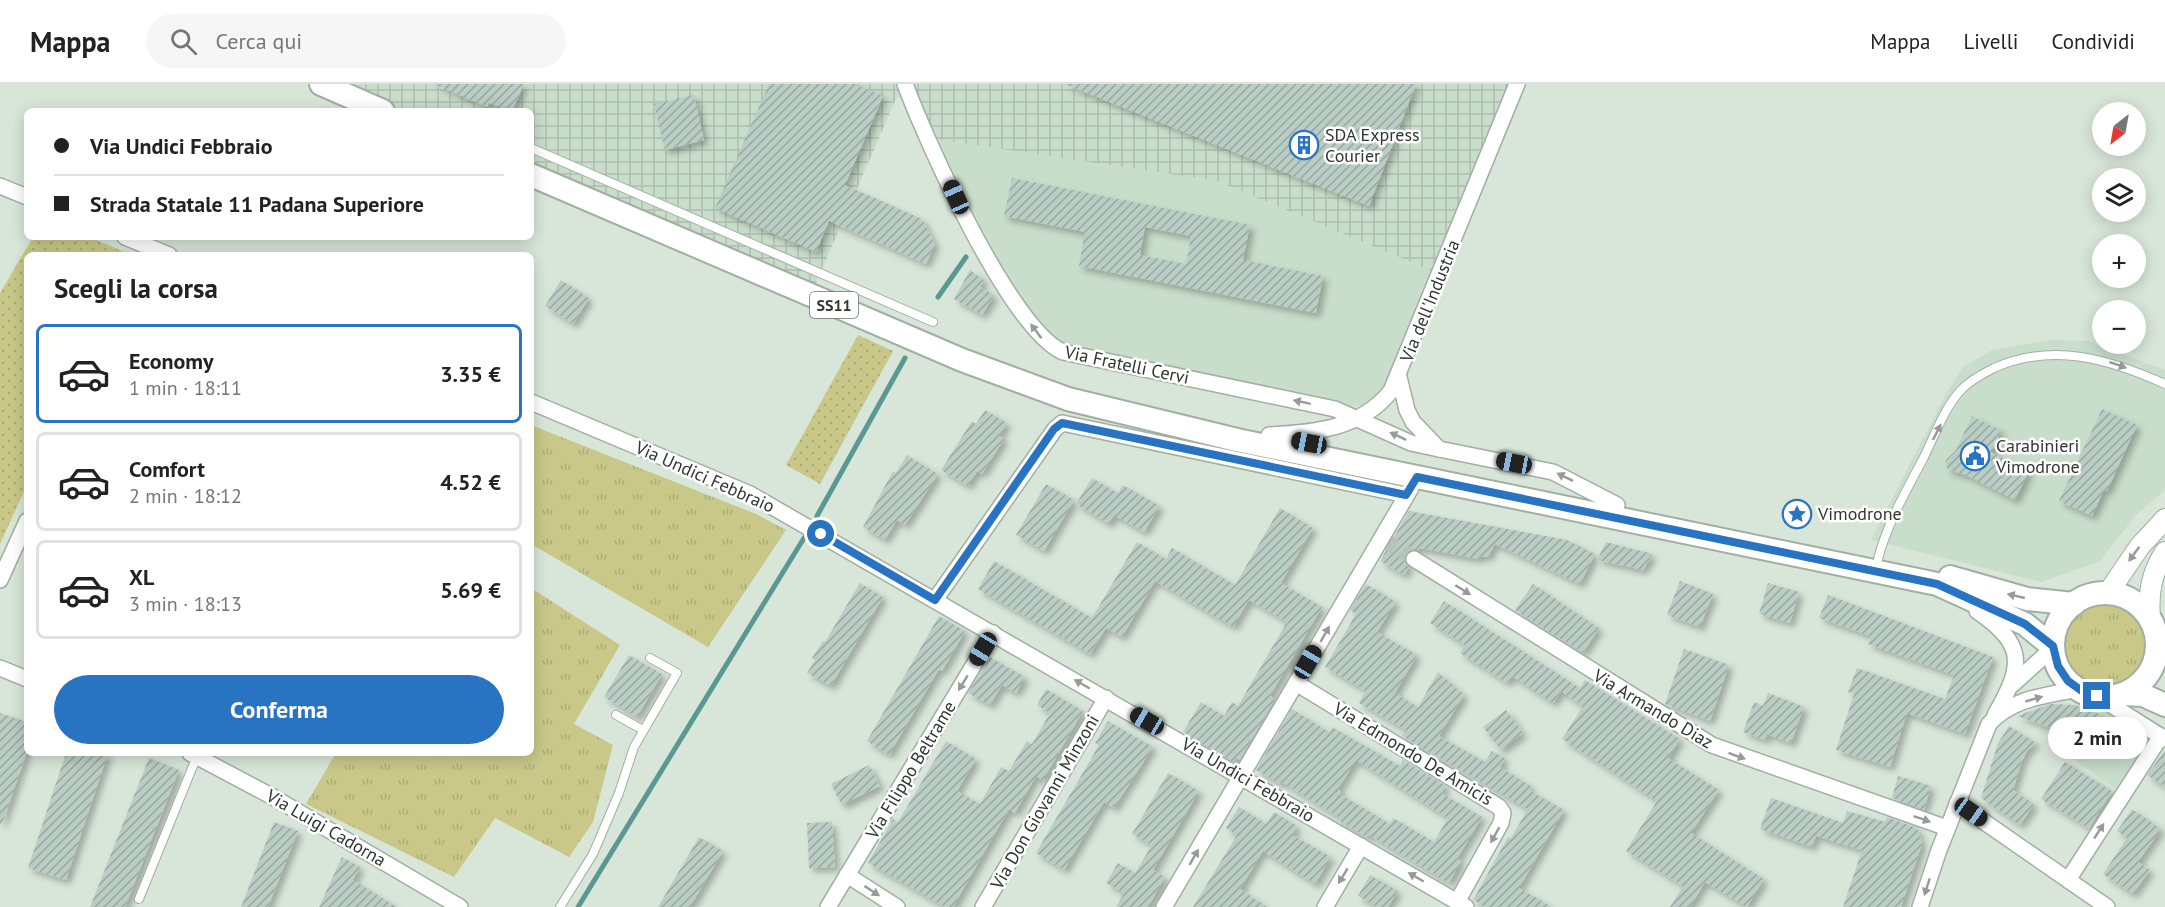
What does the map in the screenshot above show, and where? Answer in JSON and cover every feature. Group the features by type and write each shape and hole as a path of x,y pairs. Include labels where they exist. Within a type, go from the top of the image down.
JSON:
{"main road":[{"path":"321,84 376,108"},
{"name":"SS11","path":"534,176 998,375 1068,399 1412,486 1937,584 2025,624 2053,647 2061,671 2088,693"},
{"name":"SS11","path":"1143,417 1269,435 1617,505 1878,559 2027,599 2074,604 2090,595 2108,593"},
{"path":"2108,593 2134,601 2150,619 2161,653 2150,672 2139,684 2123,693"},
{"path":"2053,647 2059,621 2074,604"},
{"path":"2088,693 2143,695 2165,705"}],"street":[{"name":"Via Fratelli Cervi","path":"905,84 966,219 986,257 1047,344 1063,352 1335,409 1358,417 1411,442 1553,472 1617,505"},
{"name":"Via dell'Industria","path":"1269,435 1330,430 1358,417 1385,399 1399,377 1517,84"},
{"path":"0,186 24,196"},
{"path":"130,240 150,251"},
{"path":"1399,377 1410,416 1426,438 1439,449"},
{"name":"Via Undici Febbraio","path":"534,403 739,488 1462,904"},
{"path":"935,600 1054,429 1062,423 1412,486 1164,907"},
{"path":"2108,593 2140,546 2165,519"},
{"path":"0,580 24,527"},
{"path":"2150,619 2148,594 2153,576 2165,552"},
{"name":"Via Armando Diaz","path":"1414,559 1712,746 1947,828"},
{"path":"1937,584 1990,620 2009,638 2017,655 2012,685"},
{"name":"Via Filippo Beltrame","path":"828,907 993,633"},
{"path":"1920,907 1983,734 2012,685 2053,647"},
{"path":"0,668 24,678"},
{"name":"Via Edmondo De Amicis","path":"1296,683 1499,807 1503,813 1501,823 1462,904"},
{"path":"1993,719 2015,704 2088,693 2163,737 2068,880"},
{"name":"Via Don Giovanni Minzoni","path":"983,907 1106,698"},
{"name":"Via Luigi Cadorna","path":"196,756 280,801 451,905"},
{"path":"1957,802 2107,907"},
{"path":"1325,907 1361,846"},
{"path":"847,875 897,907"}],"lane":[{"path":"534,149 933,322"},
{"path":"1878,559 1884,537 1910,484 1959,392 1972,380 2005,363 2042,354 2080,355 2118,365 2165,384"},
{"path":"560,907 605,829 634,747 677,673 650,658"},
{"path":"616,715 644,730"},
{"path":"139,899 194,756"}],"shaded area":[{"path":"343,84 1509,84 1437,273 1217,181 934,139 912,92 896,99 813,290 534,168 534,108 397,108"},
{"path":"934,139 1217,181 1437,273 1388,390 1366,404 1354,407 1064,350 1050,343 989,256"},
{"path":"2049,340 2088,341 2092,343 2092,354 2123,354 2165,370 2165,490 2136,515 2099,562 2041,582 1871,540 1947,392 1963,367 1992,350"},
{"path":"2107,702 2161,736 2123,794 2073,759"}],"green space":[{"path":"31,240 96,240 122,252 24,252"},
{"path":"24,252 24,492 0,544 0,293"},
{"path":"858,335 893,351 820,484 786,465"},
{"path":"534,426 756,514 786,530 708,647 534,546"},
{"path":"534,590 620,645 574,724 613,745 593,822 569,857 495,818 454,877 306,804 334,756 534,756"},
{"path":"2105,605 2120,608 2133,617 2142,630 2145,645 2142,660 2133,673 2120,682 2105,685 2090,682 2077,673 2068,660 2065,645 2068,630 2077,617 2090,608"}],"building":[{"path":"434,84 524,84 513,108 503,108 489,103 487,107"},
{"path":"769,84 855,84 883,96 845,185 922,219 935,244 926,264 829,221 816,252 715,208"},
{"name":"SDA Express Courier","path":"1064,84 1416,84 1369,206"},
{"path":"694,95 704,140 665,150 654,104"},
{"path":"1012,178 1250,225 1243,260 1323,276 1316,313 1079,266 1085,232 1004,216","holes":["1145,227 1191,236 1186,264 1140,255"]},
{"path":"970,270 984,280 980,287 994,295 982,315 954,299"},
{"path":"561,280 589,298 573,324 545,306"},
{"path":"2102,409 2137,425 2107,491 2104,490 2092,516 2059,501"},
{"path":"985,410 1007,423 999,436 1004,439 982,474 977,471 968,486 941,470 972,421 976,424"},
{"name":"Carabinieri Vimodrone","path":"1972,416 2001,431 1991,452 2029,471 2015,500 1966,475 1948,470 1945,461 1956,450"},
{"path":"907,455 938,474 905,525 897,520 885,540 863,527 893,471 896,473"},
{"path":"1092,478 1118,493 1123,485 1160,506 1144,532 1114,515 1109,524 1076,504"},
{"path":"1046,484 1074,500 1044,551 1016,535"},
{"path":"1280,508 1313,528 1281,583 1322,607 1270,696 1275,699 1240,760 1236,758 1233,762 1183,732 1201,702 1224,716 1232,702 1238,706 1287,622 1249,600 1233,627 1155,581 1122,637 1106,628 1090,654 978,589 994,561 1092,618 1137,542 1166,559 1172,548 1235,585"},
{"path":"1409,511 1567,540 1595,554 1580,584 1495,544 1488,557 1479,556 1478,559 1420,548 1410,550 1404,558 1409,567 1404,575 1380,561"},
{"path":"1606,542 1653,554 1643,570 1597,560"},
{"path":"1680,581 1713,594 1700,627 1667,615"},
{"path":"860,583 883,597 831,686 807,673 815,660 812,658 823,641 825,642"},
{"path":"1768,583 1799,592 1790,623 1759,614"},
{"path":"1366,584 1396,602 1377,632 1417,655 1395,693 1418,707 1438,672 1464,695 1439,736 1485,762 1492,751 1505,758 1500,767 1531,786 1529,790 1564,810 1519,888 1552,907 1486,907 1473,900 1508,837 1511,838 1528,809 1402,736 1406,730 1359,703 1366,691 1325,667 1356,614 1350,610"},
{"path":"1533,584 1599,628 1583,653 1515,610"},
{"path":"1828,595 1993,657 1965,734 1907,713 1890,767 1836,750 1854,694 1848,692 1857,668 1945,699 1954,675 1868,644 1871,636 1819,618"},
{"path":"1444,601 1580,688 1585,680 1680,739 1668,758 1719,790 1691,833 1764,879 1747,907 1705,882 1690,907 1670,907 1683,886 1626,851 1657,801 1562,739 1583,706 1561,691 1553,703 1512,676 1507,683 1460,653 1465,645 1430,623"},
{"path":"939,616 965,631 942,671 939,669 889,755 867,741"},
{"path":"1684,649 1729,665 1710,721 1665,704"},
{"path":"629,655 662,674 637,717 604,697"},
{"path":"990,657 1025,677 1016,693 1002,685 990,705 968,693"},
{"path":"1046,689 1083,711 1043,780 1036,776 1015,813 1009,809 953,907 945,907 868,863 893,819 898,822 946,741 976,759 957,791 980,804 1001,767 1009,771 1027,741 1032,744 1050,713 1037,705"},
{"path":"1768,693 1804,707 1791,743 1767,734 1765,740 1743,732 1754,702 1763,706"},
{"path":"2050,704 2075,705 2100,714 2091,730 2065,733 2017,716"},
{"path":"1292,709 1329,732 1332,727 1400,766 1403,760 1446,786 1441,793 1482,817 1457,859 1461,861 1449,883 1369,835 1367,837 1337,819 1338,817 1282,782 1281,784 1256,770","holes":["1356,760 1448,818 1434,842 1393,818 1390,824 1340,794 1341,791 1338,789"]},
{"path":"1506,710 1523,733 1501,750 1483,727"},
{"path":"0,713 24,721 26,756 2,824 0,824"},
{"path":"1108,721 1153,747 1114,808 1104,802 1064,870 1036,853 1099,745 1095,743"},
{"path":"2009,726 2036,743 2027,751 2022,761 2013,790 2034,804 2020,825 1981,798 1998,743"},
{"path":"2165,750 2165,787 2147,775"},
{"path":"65,756 107,756 66,880 28,868"},
{"path":"149,758 179,770 125,907 90,907"},
{"path":"2065,762 2112,791 2089,828 2041,799"},
{"path":"869,765 880,786 842,805 831,784"},
{"path":"1168,773 1199,791 1153,870 1165,877 1148,907 1116,907 1124,893 1106,883 1118,863 1135,873 1152,845 1132,834"},
{"path":"1898,776 1931,786 1924,810 1892,798"},
{"path":"1771,798 1843,823 1847,811 1885,822 1887,817 1917,828 1922,844 1901,907 1843,907 1862,850 1816,836 1812,847 1760,829"},
{"path":"1239,807 1266,824 1274,812 1297,826 1292,835 1331,857 1315,884 1263,851 1240,889 1267,907 1193,907 1237,835 1226,828"},
{"path":"2132,809 2161,829 2138,862 2150,870 2133,894 2103,874 2127,838 2117,831"},
{"path":"274,822 298,831 268,907 241,907"},
{"path":"832,822 835,867 809,868 807,823"},
{"path":"699,837 723,851 690,907 658,907"},
{"path":"342,857 360,867 353,880 397,907 319,907"},
{"path":"1370,875 1398,891 1388,907 1378,907 1358,896"}],"waterway":[{"path":"938,297 966,257"},
{"path":"817,516 905,358"},
{"path":"578,907 804,538"}],"tunnel":[{"path":"1383,539 1414,559"}],"place":[{"name":"SDA Express Courier","path":"1304,145"},
{"name":"Carabinieri Vimodrone","path":"1975,456"},
{"name":"Vimodrone","path":"1797,514"}],"route":[{"path":"821,534 935,600 1054,429 1062,423 1406,495 1417,477 1937,584 2025,624 2053,646 2058,666 2068,681 2082,691 2097,696"}]}
